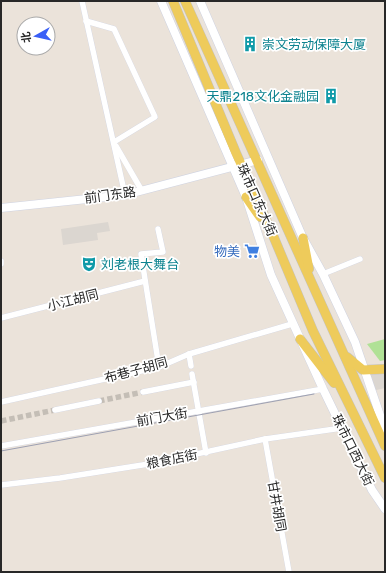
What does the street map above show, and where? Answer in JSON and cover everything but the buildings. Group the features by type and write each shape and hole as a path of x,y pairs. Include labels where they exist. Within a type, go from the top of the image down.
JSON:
{"main road":[{"name":"珠市口东大街","path":"173,1 228,133 237,166 272,233 313,331 344,397"},
{"name":"珠市口东大街","path":"185,1 258,160 313,288 346,356"},
{"path":"228,133 243,129"},
{"path":"246,197 272,233"},
{"path":"303,238 313,288"},
{"path":"300,339 344,397"},
{"path":"346,356 363,370 385,369"},
{"path":"346,356 385,446"},
{"name":"珠市口西大街","path":"344,397 385,478"}],"street":[{"path":"82,1 125,196"},
{"name":"珠市口东大街","path":"161,1 237,166 271,275 292,324 323,389"},
{"name":"珠市口东大街","path":"200,1 303,238 323,274 355,342 363,370"},
{"path":"86,21 114,29 155,117 114,142"},
{"path":"114,142 142,191"},
{"name":"前门东路","path":"1,208 125,196 258,160"},
{"path":"158,229 164,252 141,254 159,367"},
{"path":"323,274 360,259"},
{"name":"小江胡同","path":"1,318 145,281"},
{"name":"布巷子胡同","path":"1,402 159,367 189,354 292,324"},
{"path":"189,354 191,366"},
{"path":"363,370 385,430"},
{"path":"192,374 206,453"},
{"path":"143,392 194,382"},
{"name":"前门大街","path":"1,446 323,389"},
{"name":"珠市口西大街","path":"323,389 372,490 385,509"},
{"path":"55,410 99,401"},
{"name":"粮食店街","path":"1,485 68,477 206,453 265,440 342,428"},
{"name":"甘井胡同","path":"265,440 289,572"}],"green space":[{"path":"385,339 385,360 380,361 367,344"}],"shaded area":[{"path":"108,222 110,231 97,233 98,240 63,245 61,229"},
{"path":"385,372 385,388 372,391 370,375"}],"tunnel":[{"path":"99,401 143,392"},
{"path":"1,421 55,410"}],"tram line":[{"path":"1,451 314,394"}],"place":[{"name":"崇文劳动保障大厦","path":"250,44"},
{"name":"天鼎218文化金融园","path":"331,96"},
{"name":"物美","path":"252,251"},
{"name":"刘老根大舞台","path":"89,264"}]}
